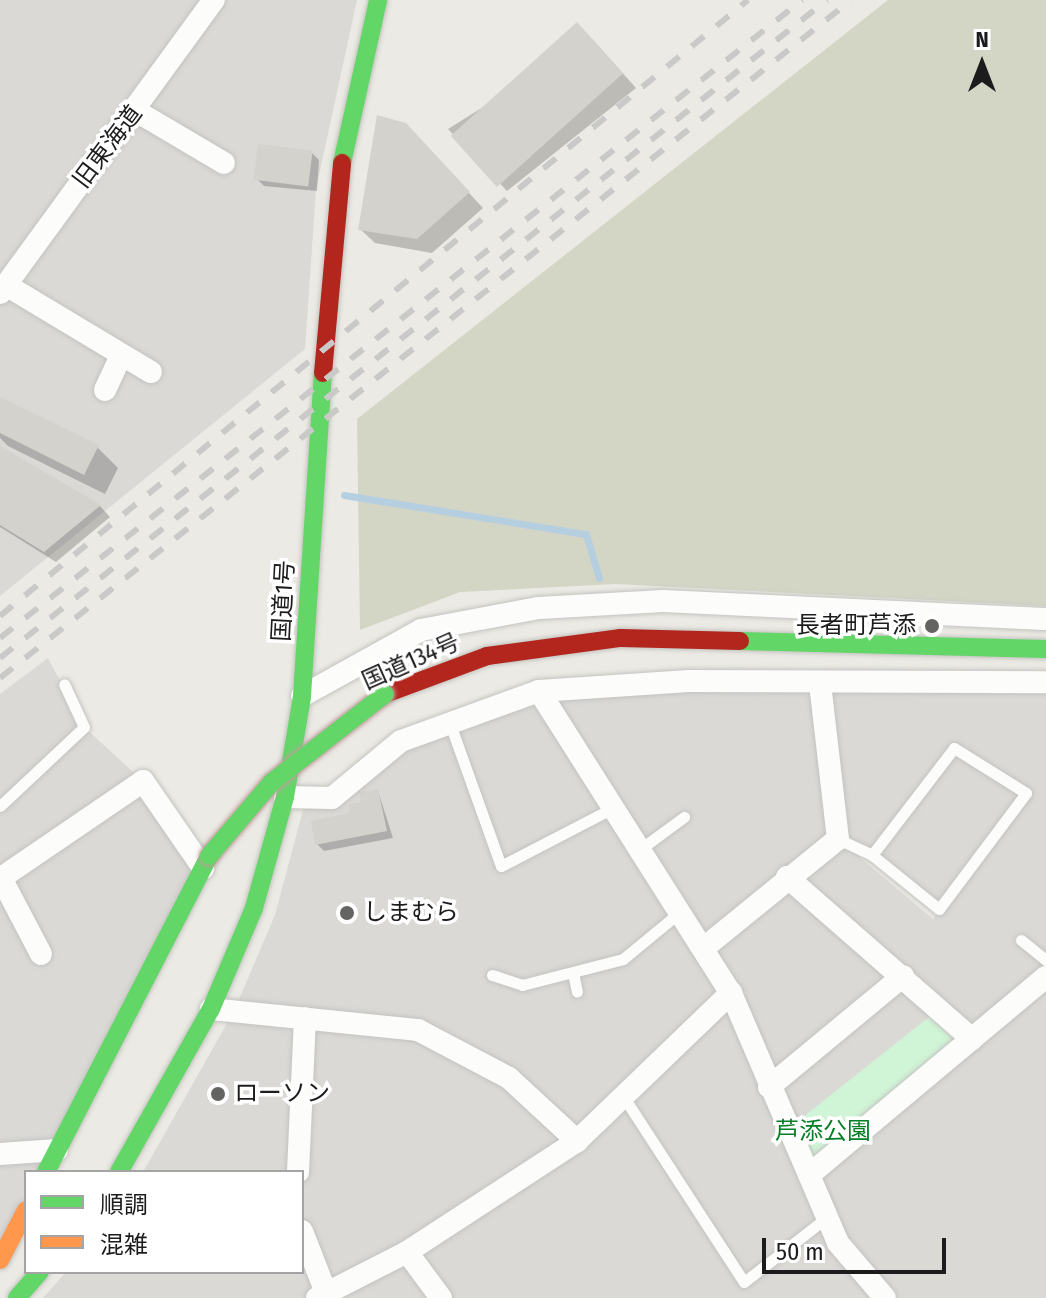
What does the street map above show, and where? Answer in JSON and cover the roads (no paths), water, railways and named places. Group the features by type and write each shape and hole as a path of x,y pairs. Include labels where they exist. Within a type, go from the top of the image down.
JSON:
{"highway":[{"name":"国道1号","path":"120,1170 211,1009 254,908 285,797 302,696 335,192 378,0"},
{"name":"国道134号","path":"47,1170 206,862 272,782 385,694 487,656 621,638 1046,649"},
{"path":"0,1260 24,1214"},
{"path":"17,1298 38,1274"}],"street":[{"name":"旧東海道","path":"3,289 136,111 214,0"},
{"path":"136,111 224,163"},
{"path":"3,289 120,358 151,372"},
{"path":"105,390 120,358"},
{"path":"302,696 421,630 539,608 663,601 1046,619"},
{"path":"285,797 332,798 401,741 449,720 539,691 689,681 820,684 1046,682"},
{"path":"705,947 787,877 838,839 820,684"},
{"path":"539,691 611,809 705,947 731,993 826,1218 885,1298"},
{"path":"41,954 1,877 143,781 206,862"},
{"path":"787,877 972,1039"},
{"path":"769,1087 903,976"},
{"path":"809,1175 1046,977"},
{"path":"304,1238 321,1296 407,1252 577,1141 625,1099 731,993"},
{"path":"211,1009 418,1030 509,1078 577,1141"},
{"path":"298,1170 305,1018"},
{"path":"0,1154 57,1150"},
{"path":"407,1252 441,1298"}],"lane":[{"path":"0,806 84,727 64,684"},
{"path":"449,720 501,866 611,809"},
{"path":"838,839 872,855 939,909 1026,793 954,748 872,855"},
{"path":"639,850 684,817"},
{"path":"492,975 522,985 623,959 681,911"},
{"path":"1021,940 1046,960"},
{"path":"573,973 577,992"},
{"path":"625,1099 744,1282 826,1218"}],"waterway":[{"path":"344,495 586,534 599,578"}],"railway":[{"path":"0,616 748,0"},
{"path":"0,638 802,0"},
{"path":"0,658 827,0"},
{"path":"0,678 851,0"}],"place":[{"name":"長者町芦添","path":"932,626"},
{"name":"しまむら","path":"347,913"},
{"name":"ローソン","path":"218,1094"}],"park label":[{"name":"芦添公園","path":"823,1132"}]}
